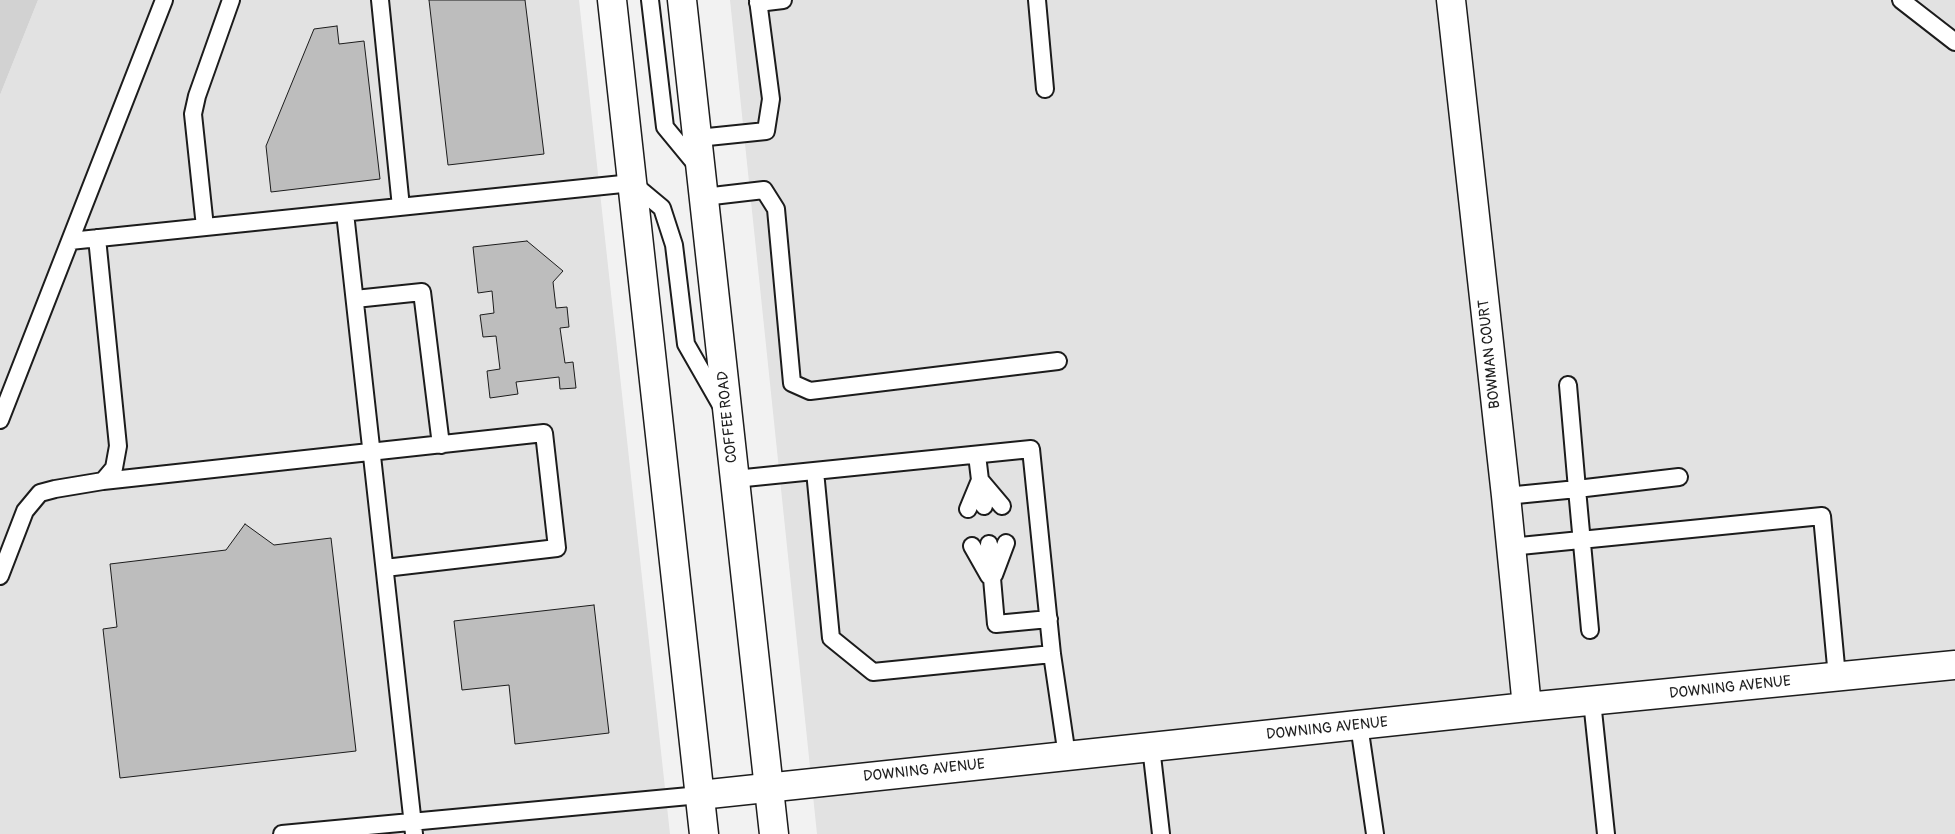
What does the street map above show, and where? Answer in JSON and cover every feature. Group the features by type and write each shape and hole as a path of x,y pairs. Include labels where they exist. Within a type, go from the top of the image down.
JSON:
{"street":[{"path":"612,0 704,834"},
{"name":"COFFEE ROAD","path":"682,0 774,834"},
{"name":"BOWMAN COURT","path":"1451,0 1506,496 1527,708"},
{"name":"DOWNING AVENUE","path":"700,795 1359,725 1955,665"}],"lane":[{"path":"0,420 164,0"},
{"path":"205,227 193,114 197,96 231,0"},
{"path":"380,0 401,207"},
{"path":"650,0 665,127 703,184 764,190 776,209 792,383 810,391 1058,360"},
{"path":"698,138 766,131 771,99 758,1 783,0"},
{"path":"1037,0 1045,89"},
{"path":"1901,0 1955,42"},
{"path":"70,240 632,183 662,208 674,244 686,344 729,420"},
{"path":"346,213 414,828"},
{"path":"97,238 118,446 114,468 103,481"},
{"path":"355,300 422,292 442,445"},
{"path":"1568,385 1590,630"},
{"path":"0,576 25,511 40,493 55,488 103,481 544,434 556,548 385,568"},
{"path":"735,479 1031,449 1052,654 1067,756"},
{"path":"976,508 980,480 977,454"},
{"path":"815,471 831,638 873,672 1052,654"},
{"path":"1506,496 1679,477"},
{"path":"980,480 1002,506"},
{"path":"1510,547 1822,516 1837,677"},
{"path":"992,580 1006,543"},
{"path":"989,544 996,624 1049,619"},
{"path":"972,546 992,580"},
{"path":"1592,701 1606,834"},
{"path":"1359,725 1375,834"},
{"path":"1150,747 1161,834"},
{"path":"282,834 414,828 700,795"}],"shaded area":[{"path":"0,0 38,0 0,95"},
{"path":"38,0 579,0 670,834 0,834 0,95"},
{"path":"730,0 1955,0 1955,834 817,834"}],"building":[{"path":"429,0 525,0 544,154 448,165"},
{"path":"337,26 339,44 364,41 380,179 271,192 266,146 314,29"},
{"path":"527,241 563,271 553,282 556,308 567,307 569,327 560,328 565,363 573,362 576,388 560,389 559,377 516,382 518,394 490,398 487,371 500,369 496,336 483,337 480,315 494,313 492,291 478,293 473,247"},
{"path":"245,524 274,545 331,538 356,751 120,778 103,629 117,627 110,564 226,550"},
{"path":"594,605 609,733 515,744 509,685 462,690 454,621"}]}
